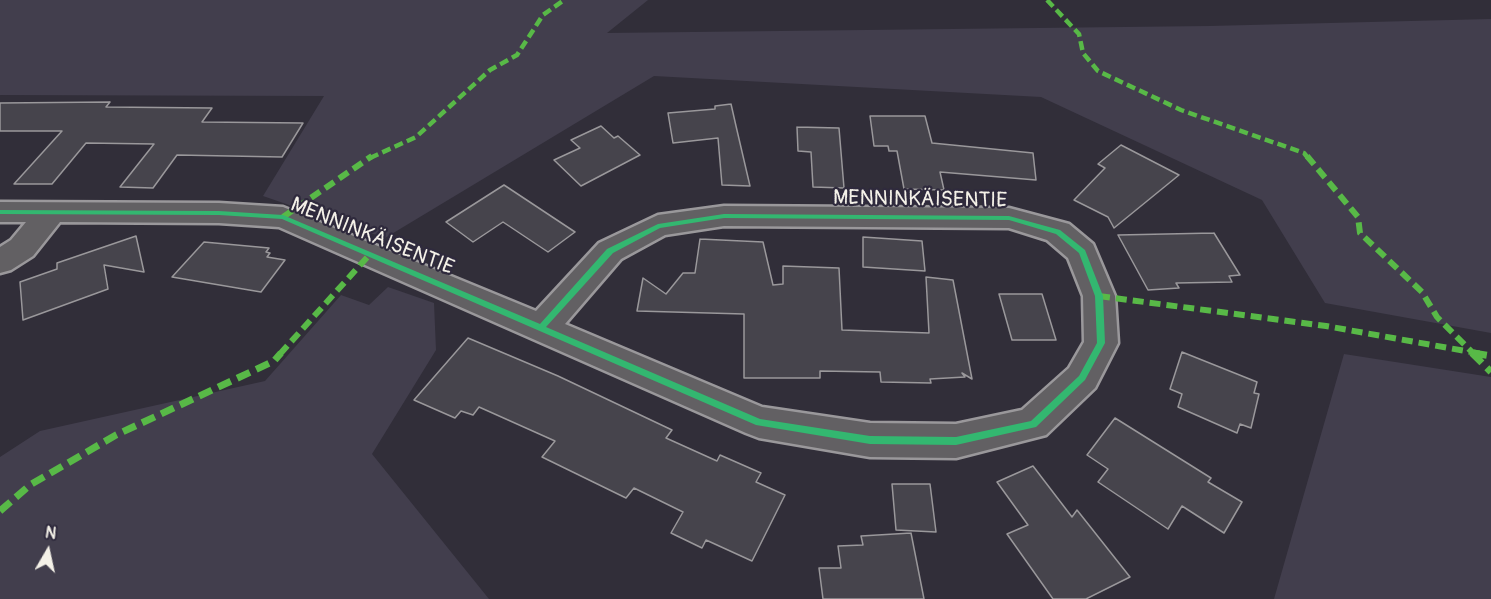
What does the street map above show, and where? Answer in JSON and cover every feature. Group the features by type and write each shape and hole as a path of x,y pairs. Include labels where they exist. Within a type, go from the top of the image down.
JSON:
{"street":[{"name":"MENNINKÄISENTIE","path":"0,212 219,213 283,217 759,422 870,440 956,441 1033,424 1082,378 1101,343 1100,296 1082,252 1058,232 1009,218 724,216 658,226 610,251 542,327"},
{"path":"0,261 22,248 52,212"}],"shaded area":[{"path":"0,0 648,0 607,33 1209,26 1491,19 1491,333 1325,303 1262,200 1041,97 654,76 385,238 263,196 324,96 0,95"},
{"path":"388,287 434,303 436,350 372,454 489,599 0,599 0,457 40,431 265,381 341,295 369,305"},
{"path":"1344,354 1491,377 1491,599 1274,599"}],"building":[{"path":"110,102 106,107 212,108 202,122 303,123 282,157 177,155 153,188 120,187 154,144 86,143 52,184 14,184 62,131 0,131 0,103"},
{"path":"731,104 750,186 722,185 718,138 673,143 668,113 715,109 715,106"},
{"path":"870,116 925,116 932,143 1033,153 1036,180 940,172 944,190 904,189 897,151 889,151 888,146 874,146"},
{"path":"601,126 614,138 618,136 640,155 581,186 554,160 580,148 571,140"},
{"path":"797,127 839,128 844,188 813,187 811,152 798,151"},
{"path":"1121,145 1179,175 1114,228 1108,217 1074,200 1105,168 1098,164"},
{"path":"504,185 575,232 548,252 503,222 473,242 446,222"},
{"path":"1214,233 1240,275 1229,276 1232,282 1176,283 1179,288 1148,290 1118,235"},
{"path":"136,236 144,272 104,265 108,289 23,320 20,282 57,269 57,263"},
{"path":"863,237 922,241 925,271 863,267"},
{"path":"700,239 763,242 773,285 783,284 783,266 839,268 842,330 929,333 926,277 953,280 972,379 962,373 965,377 930,379 931,383 881,382 880,372 820,371 820,378 744,378 744,314 637,311 643,278 666,294 683,273 695,273"},
{"path":"204,242 269,248 266,252 270,253 267,257 285,260 261,292 172,277"},
{"path":"999,294 1042,294 1056,340 1012,340"},
{"path":"468,338 558,376 672,430 666,438 717,461 720,455 761,473 756,482 785,495 752,561 706,540 702,548 671,533 683,512 634,488 626,498 542,457 555,441 479,407 473,415 461,411 455,418 414,400"},
{"path":"1182,352 1257,382 1254,393 1259,394 1251,428 1240,424 1237,433 1178,407 1182,394 1170,389"},
{"path":"1115,418 1211,478 1208,482 1242,502 1224,533 1182,506 1168,529 1098,482 1108,469 1087,455"},
{"path":"1033,466 1072,517 1077,510 1130,577 1086,599 1053,599 1007,534 1028,525 997,482"},
{"path":"892,484 930,484 936,532 896,530"},
{"path":"911,533 924,599 823,599 819,568 841,568 838,546 863,545 861,536"}],"marked path":[{"path":"283,217 380,151 416,137 490,70 517,55 543,15 564,0"},
{"path":"1047,0 1079,34 1083,53 1098,71 1181,110 1304,153 1358,217 1360,233 1422,292 1437,317 1491,372"},
{"path":"0,511 30,485 116,435 274,361 371,253"},
{"path":"1099,296 1326,326 1491,356"}],"cycle path":[{"path":"0,212 219,213 283,217 759,422 870,440 956,441 1033,424 1082,378 1101,343 1099,296 1082,252 1058,232 1009,218 724,216 658,226 610,251 542,327"}]}
